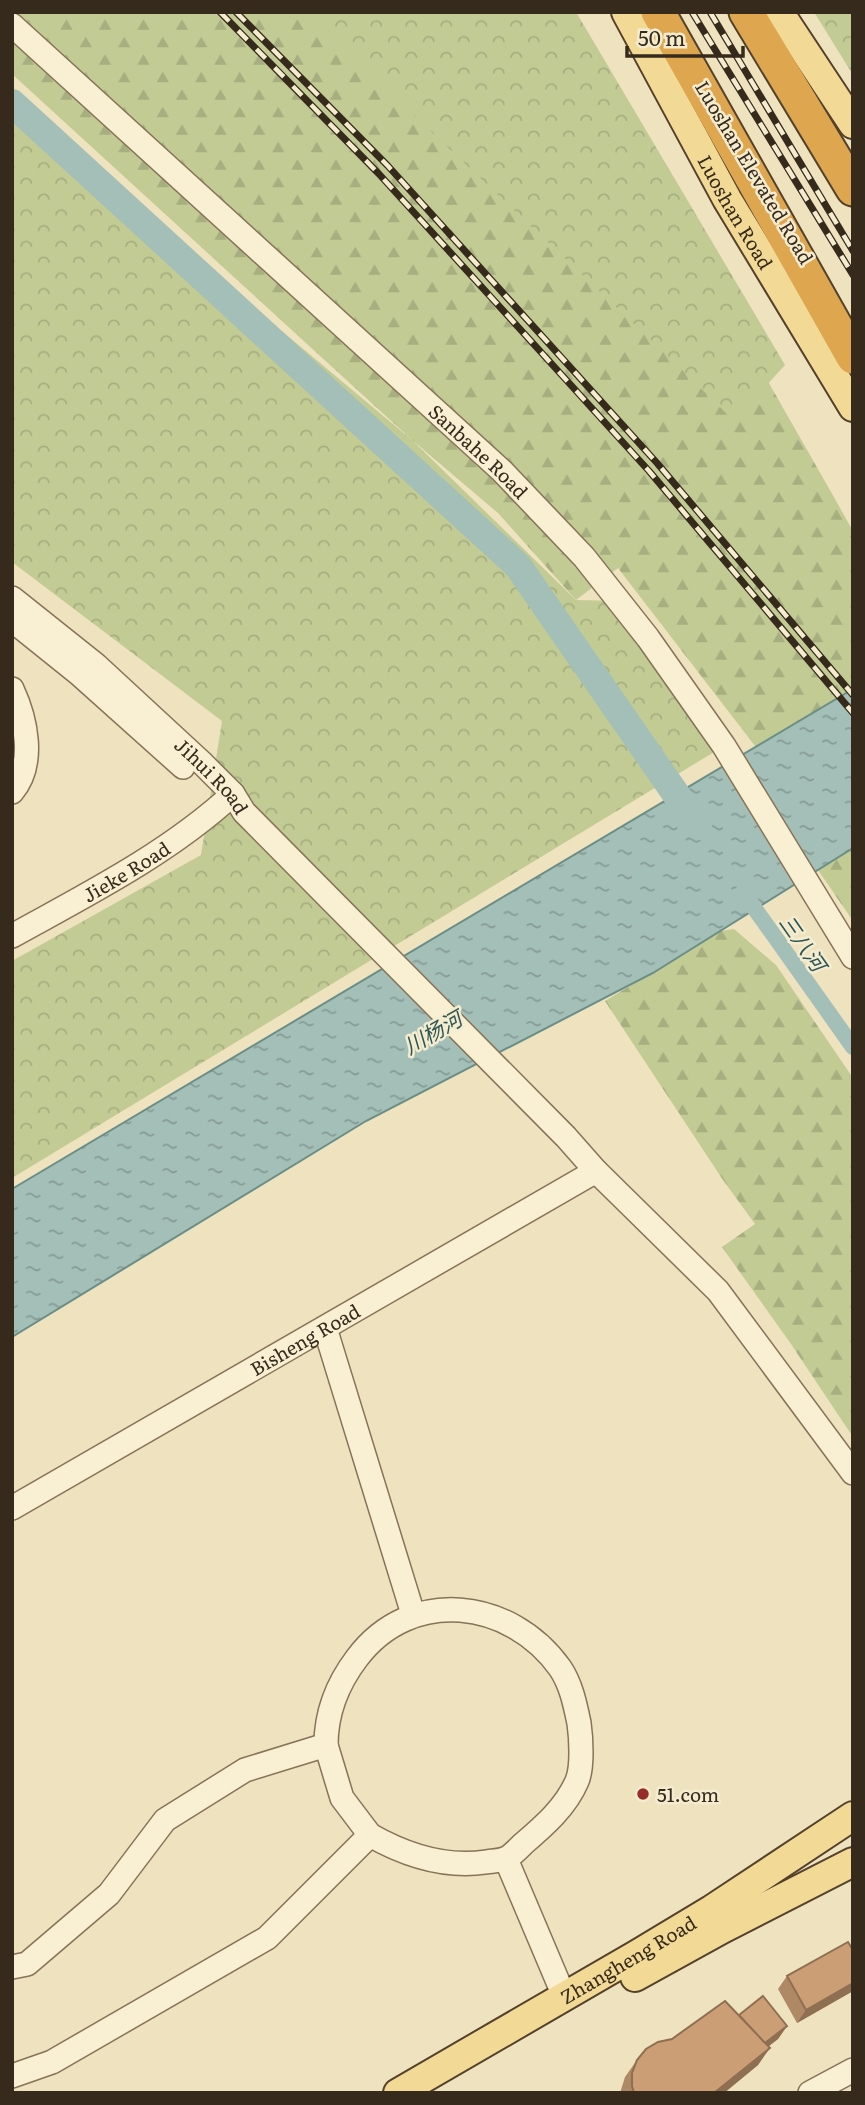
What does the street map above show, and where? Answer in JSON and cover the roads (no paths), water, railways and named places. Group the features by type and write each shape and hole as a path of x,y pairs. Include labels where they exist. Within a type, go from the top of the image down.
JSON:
{"highway":[{"name":"Luoshan Elevated Road","path":"658,12 712,127 853,331"},
{"path":"746,12 801,73 853,189"},
{"path":"712,127 853,357"}],"main road":[{"name":"Luoshan Road","path":"626,12 712,127 727,199 853,407"},
{"path":"779,12 801,73 853,124"},
{"name":"Zhangheng Road","path":"398,2093 711,1910 853,1816"},
{"name":"Zhangheng Road","path":"436,2093 711,1935 853,1862"}],"street":[{"name":"Sanbahe Road","path":"12,25 502,471 584,557 648,638 724,746 853,957"},
{"name":"Jihui Road","path":"12,598 96,665 228,799"},
{"name":"Jihui Road","path":"12,620 228,799"},
{"path":"12,689 20,706 26,746 21,776 12,792"},
{"path":"228,799 354,922 566,1137 596,1171 718,1291 853,1473"},
{"name":"Jieke Road","path":"12,923 228,799"},
{"name":"Jieke Road","path":"12,936 87,894 200,824 228,799"},
{"name":"Bisheng Road","path":"12,1508 596,1171"},
{"path":"325,1328 413,1614"},
{"path":"451,1610 481,1614 510,1623 535,1640 560,1670 575,1700 581,1737 578,1779 552,1819 506,1859 472,1864 432,1860 394,1849 370,1835 342,1798 326,1745 326,1725 345,1674 363,1650 389,1626 413,1614 451,1610"},
{"path":"12,1967 27,1964 108,1894 165,1820 245,1770 326,1745"},
{"path":"12,2076 52,2062 267,1938 370,1835"},
{"path":"506,1859 564,1996"},
{"path":"810,2093 853,2070"}],"water":[{"name":"川杨河","path":"853,689 853,848 653,973 366,1121 12,1337 12,1189"}],"waterway":[{"path":"12,103 518,566 698,826"},
{"name":"三八河","path":"743,892 853,1047"}],"railway":[{"path":"220,12 379,174 649,471 853,713"},
{"path":"236,12 388,166 657,463 853,695"},
{"path":"692,12 853,275"},
{"path":"710,12 853,251"}],"place":[{"name":"51.com","path":"643,1794"}]}
